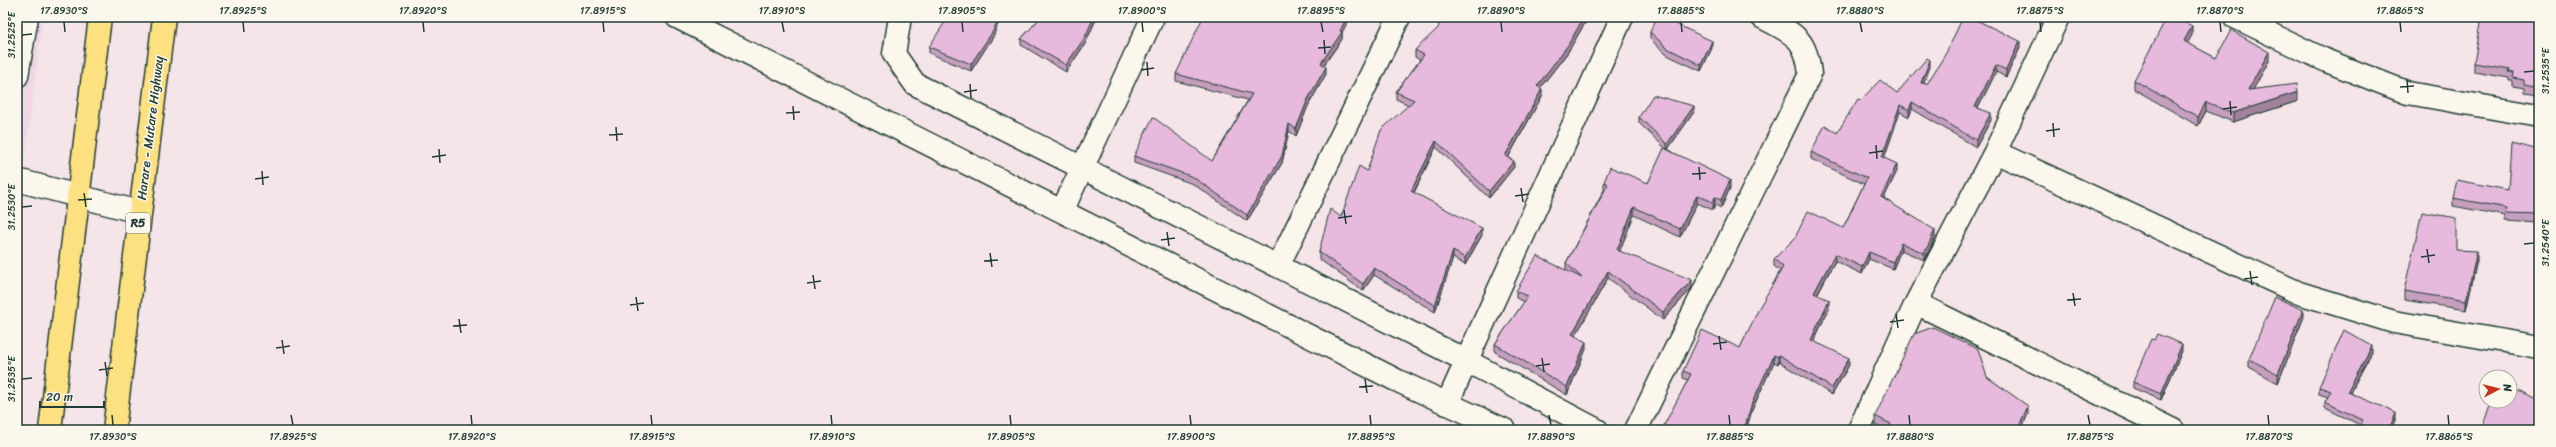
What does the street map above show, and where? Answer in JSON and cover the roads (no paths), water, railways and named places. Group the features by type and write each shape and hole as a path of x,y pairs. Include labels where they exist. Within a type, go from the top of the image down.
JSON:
{"highway":[{"path":"50,430 77,196 100,17"},
{"name":"Harare - Mutare Highway","path":"114,430 139,212 164,17"}],"street":[{"path":"17,76 27,17"},
{"path":"677,17 1447,404 1505,430"},
{"path":"900,17 894,54 915,84 1467,361 1597,430"},
{"path":"1062,211 1152,17"},
{"path":"1278,266 1399,17"},
{"path":"1447,404 1622,17"},
{"path":"1636,430 1810,74 1808,53 1796,36 1762,17"},
{"path":"1859,430 1916,303 1995,152 2058,17"},
{"path":"2235,17 2327,61 2408,93 2539,116"},
{"path":"1995,152 2299,293 2394,322 2539,347"},
{"path":"17,180 139,212"},
{"path":"1916,303 2173,430"}]}
